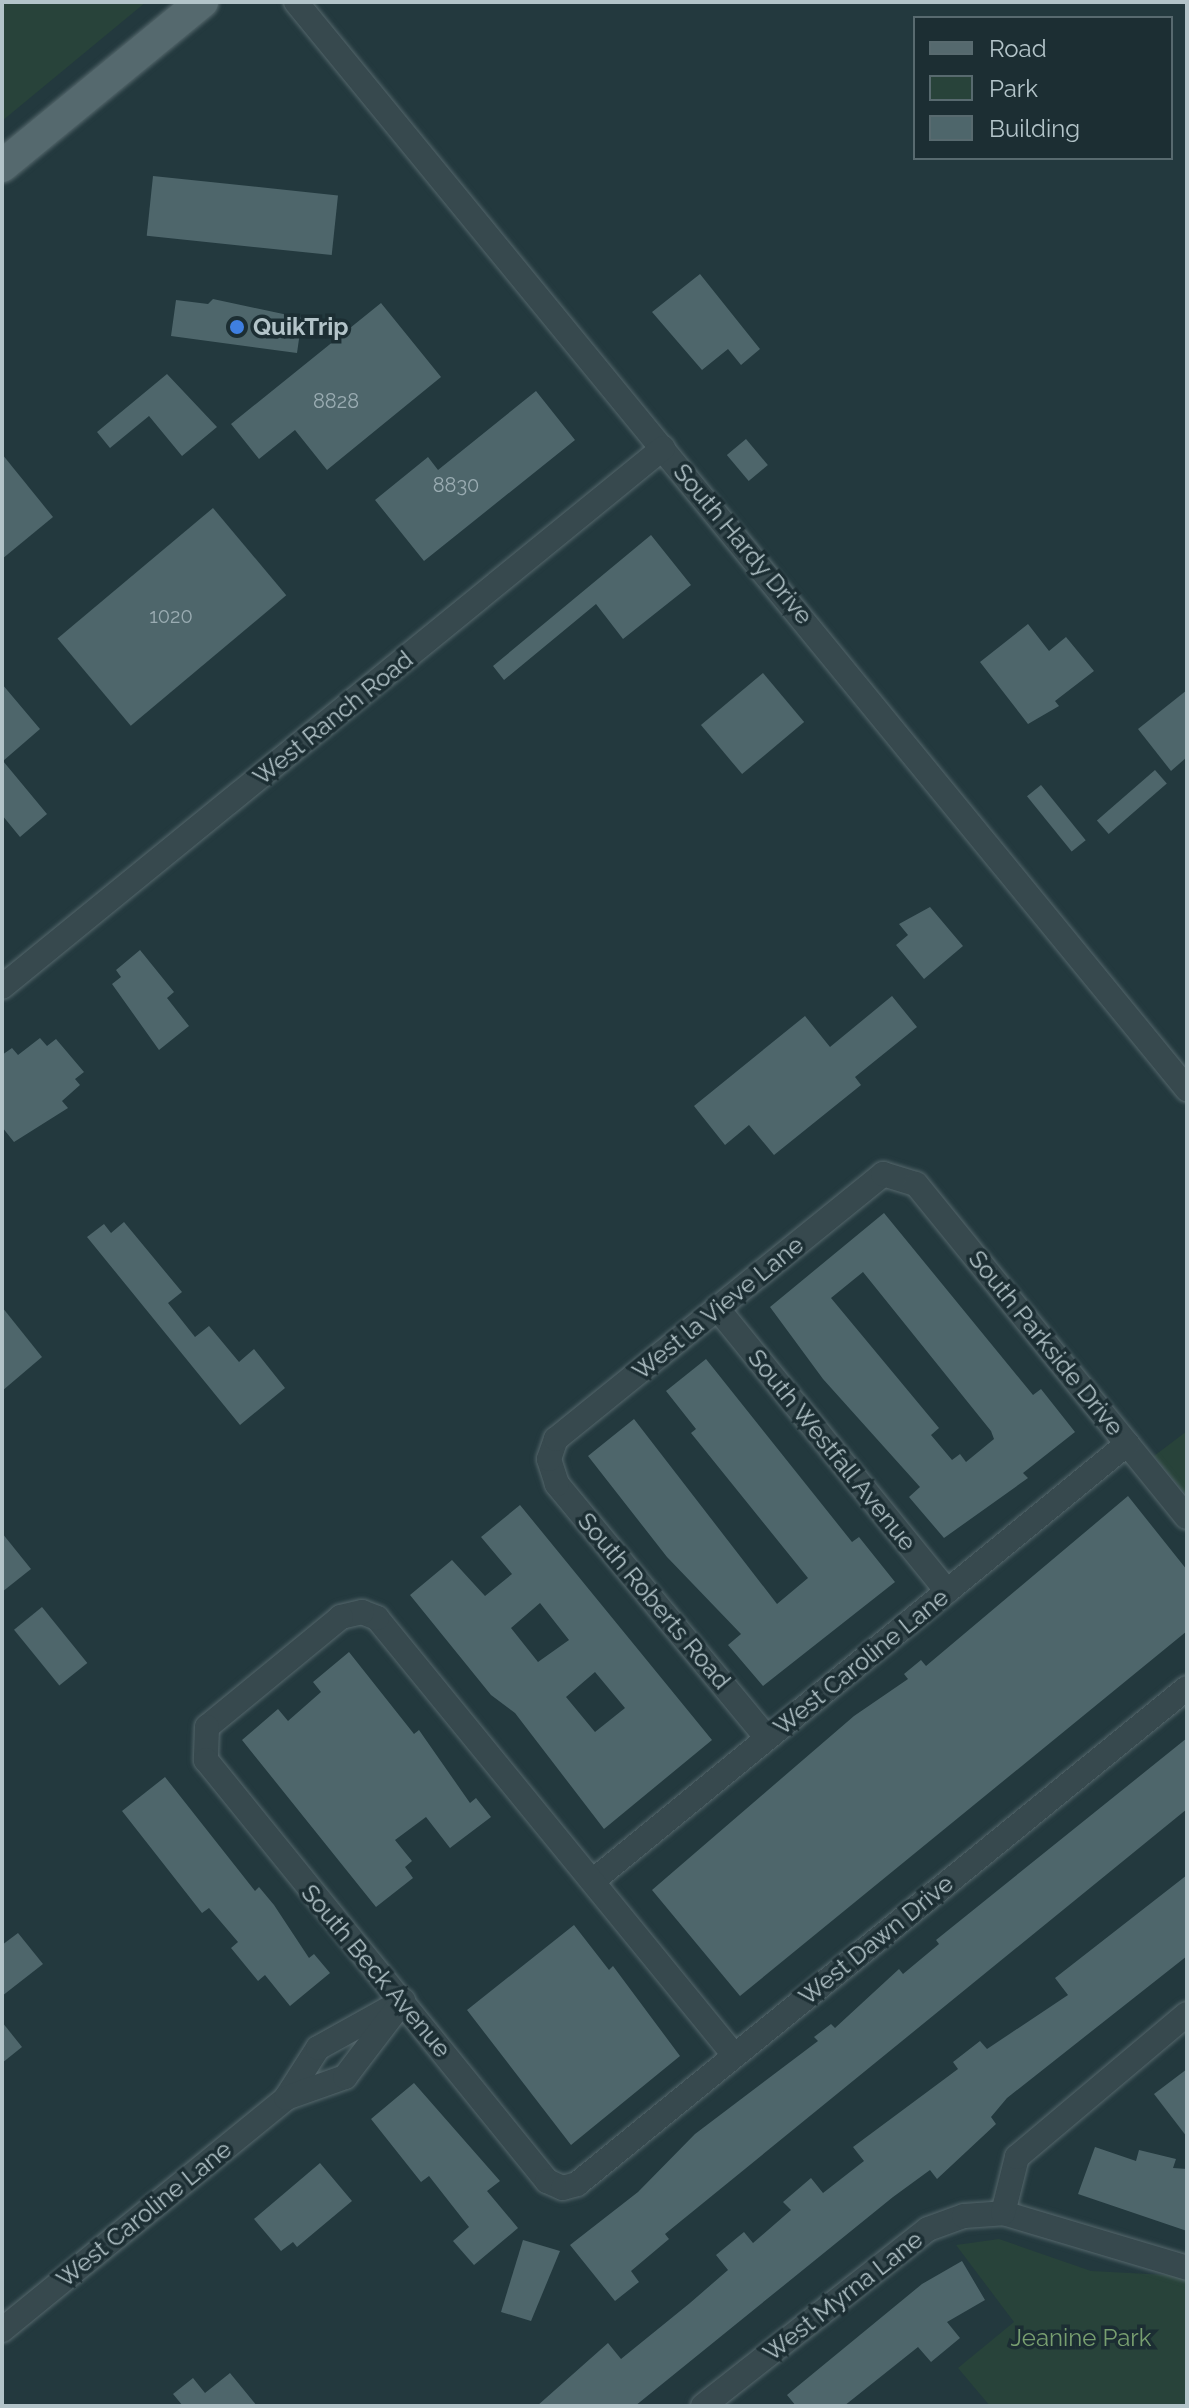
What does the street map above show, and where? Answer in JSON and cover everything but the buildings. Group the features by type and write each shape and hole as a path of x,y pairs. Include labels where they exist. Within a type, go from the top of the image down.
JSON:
{"main road":[{"path":"2,166 202,2"}],"street":[{"name":"South Hardy Drive","path":"296,2 1187,1089"},
{"name":"West Ranch Road","path":"2,987 663,448"},
{"name":"West la Vieve Lane","path":"549,1459 556,1439 717,1308 883,1174 900,1175"},
{"name":"South Parkside Drive","path":"900,1175 918,1185 1187,1517"},
{"name":"South Westfall Avenue","path":"717,1308 947,1591"},
{"name":"West Caroline Lane","path":"594,1880 1127,1444"},
{"name":"South Roberts Road","path":"549,1459 557,1484 767,1738"},
{"name":"South Beck Avenue","path":"563,2188 547,2181 206,1760 202,1744 207,1727 341,1617 362,1612 395,1637 594,1880"},
{"name":"West Dawn Drive","path":"563,2188 577,2184 1187,1688"},
{"path":"594,1880 734,2055"},
{"name":"West Caroline Lane","path":"286,2098 345,2077 403,2001"},
{"name":"West Caroline Lane","path":"2,2330 286,2098 318,2048 403,2001"},
{"path":"1187,2014 1017,2157 1003,2213 1187,2268"},
{"name":"West Myrna Lane","path":"703,2406 928,2229 964,2216 1003,2213"}],"green space":[{"path":"2,2 146,2 2,121"},
{"path":"1187,1431 1187,1496 1154,1456"},
{"name":"Jeanine Park","path":"999,2239 1091,2271 1187,2276 1187,2406 990,2406 958,2368 1014,2322 956,2245"}],"place":[{"name":"QuikTrip","path":"237,327"}]}
